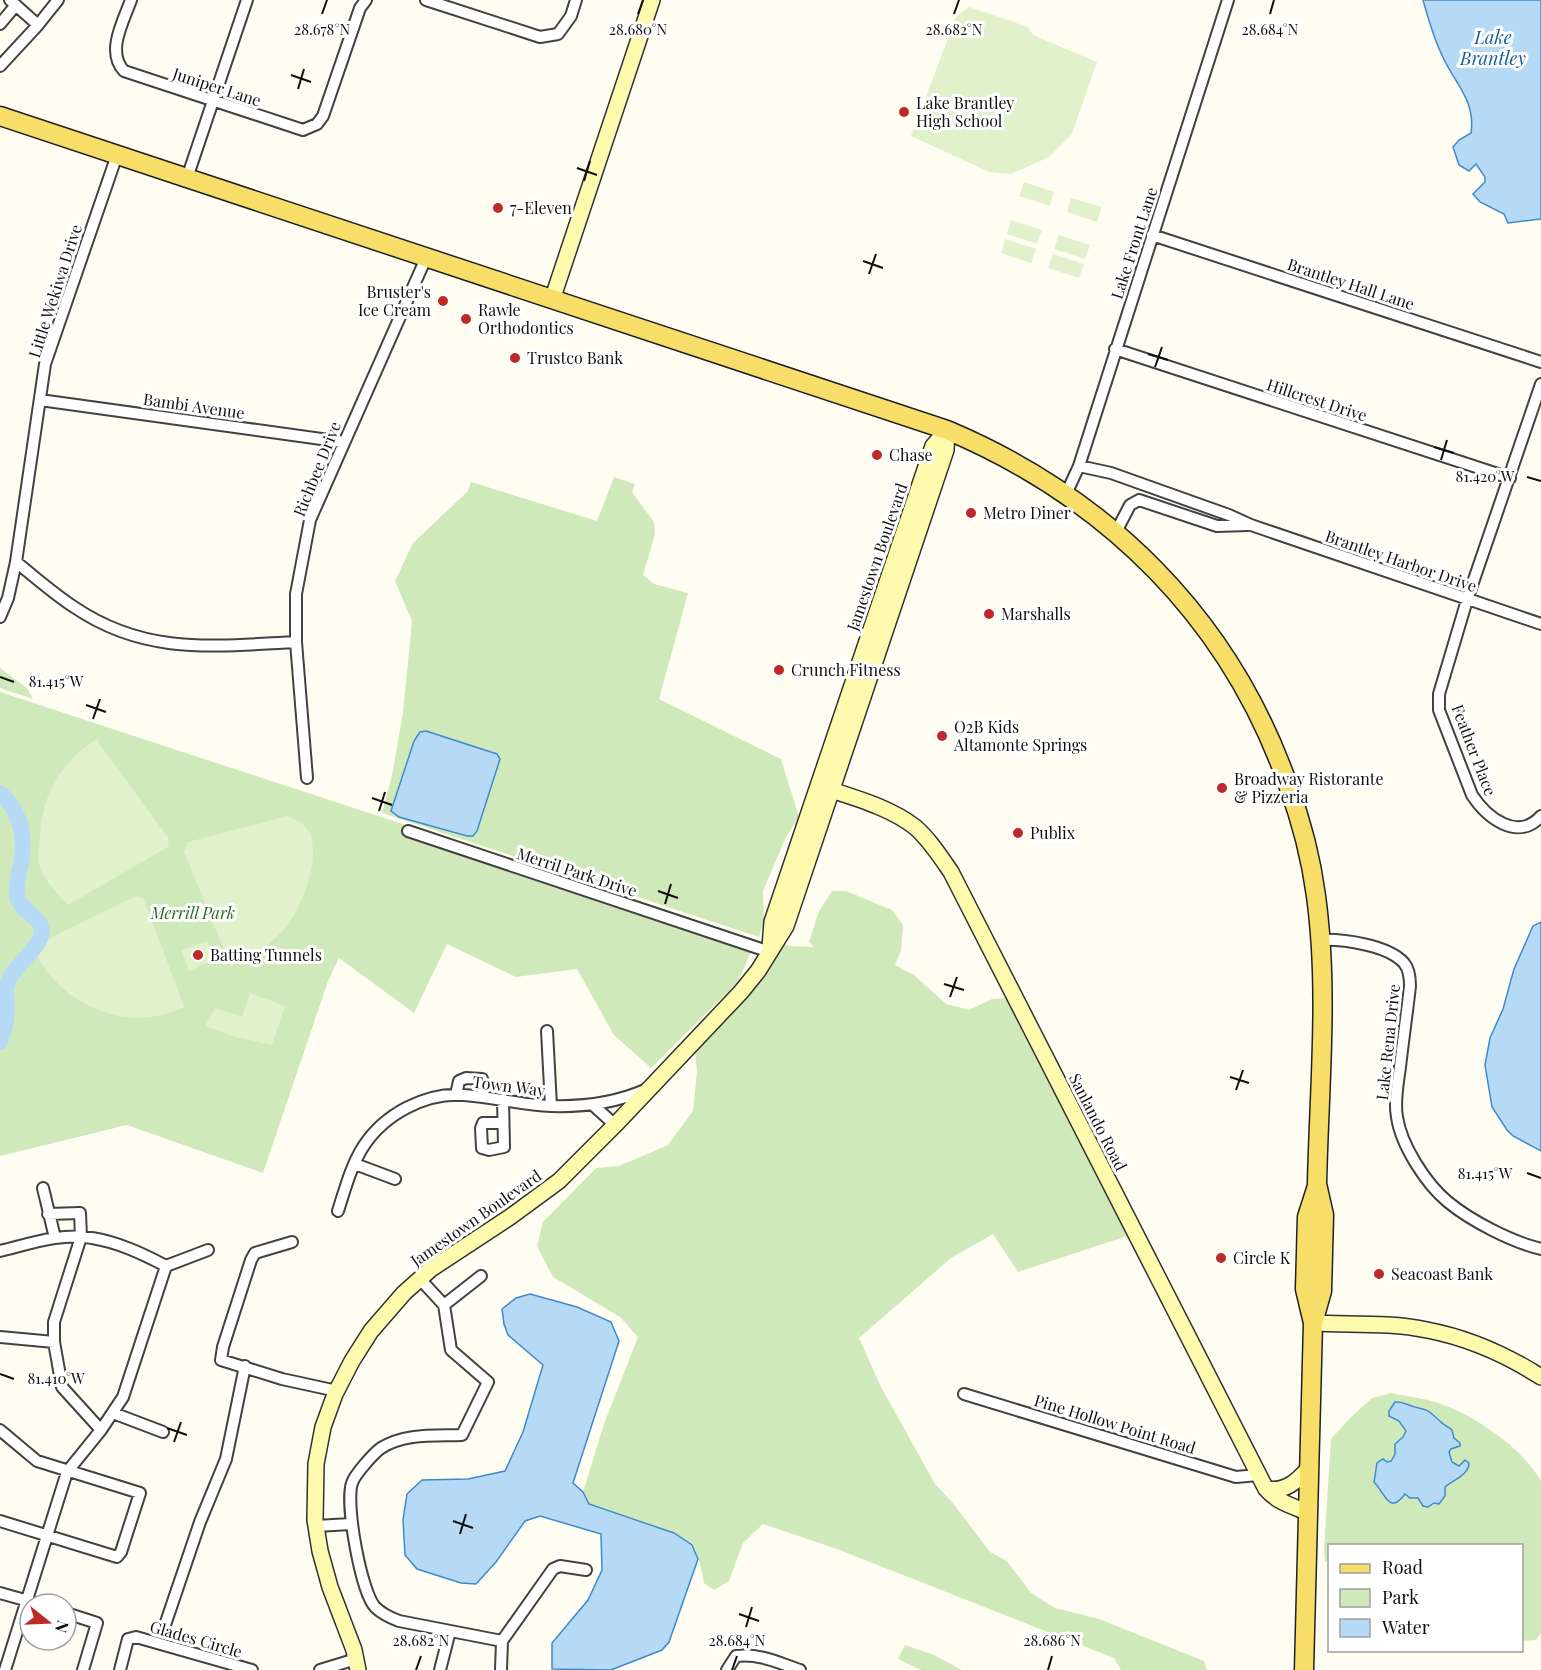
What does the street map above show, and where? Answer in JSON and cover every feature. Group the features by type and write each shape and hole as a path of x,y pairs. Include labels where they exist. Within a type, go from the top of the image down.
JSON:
{"main road":[{"path":"0,116 947,430 996,451 1066,494 1116,532 1168,582 1202,623 1238,676 1266,728 1286,778 1302,829 1316,893 1322,989 1317,1184 1307,1217 1305,1289 1313,1323 1304,1670"}],"street":[{"path":"0,66 58,0"},
{"name":"Juniper Lane","path":"131,0 117,42 115,56 124,71 294,129 303,130 317,124 323,116 360,8 366,0"},
{"path":"187,178 247,0"},
{"path":"426,0 459,5 540,37 558,34 571,16 576,0"},
{"path":"552,300 652,0"},
{"name":"Lake Front Lane","path":"1066,494 1079,466 1228,0"},
{"path":"0,24 13,2 38,25"},
{"name":"Little Wekiwa Drive","path":"0,617 8,598 16,562 45,364 117,155"},
{"name":"Brantley Hall Lane","path":"1152,235 1541,362"},
{"name":"Richbee Drive","path":"307,778 296,642 296,594 310,520 426,258"},
{"name":"Hillcrest Drive","path":"1115,349 1510,478"},
{"path":"1467,600 1541,384"},
{"name":"Bambi Avenue","path":"40,400 343,442"},
{"name":"Jamestown Boulevard","path":"357,1664 330,1587 316,1526 316,1464 323,1427 336,1391 370,1331 404,1293 432,1269 559,1181 720,1016 759,971 770,951 772,922 825,788 933,446 947,430"},
{"name":"Brantley Harbor Drive","path":"1079,466 1111,473 1230,515 1251,525 1541,624"},
{"name":"Brantley Harbor Drive","path":"1116,532 1130,505 1138,501 1217,526 1251,525"},
{"path":"16,562 84,613 103,624 154,642 204,647 296,642"},
{"name":"Feather Place","path":"1467,600 1443,676 1439,694 1439,710 1472,795 1480,807 1490,816 1518,828 1528,827 1541,816"},
{"name":"Sanlando Road","path":"825,788 893,813 903,819 933,847 951,872 1262,1482 1280,1502 1307,1512"},
{"name":"Merril Park Drive","path":"408,831 770,951"},
{"name":"Lake Rena Drive","path":"1320,940 1352,940 1396,957 1405,964 1410,975 1410,986 1396,1092 1396,1117 1407,1148 1428,1180 1447,1202 1471,1218 1508,1237 1541,1249"},
{"path":"547,1031 551,1106"},
{"path":"456,1095 459,1081 466,1078 482,1078 483,1097"},
{"name":"Town Way","path":"338,1211 363,1147 380,1125 405,1107 434,1098 456,1095 551,1106 593,1105 630,1096 650,1087"},
{"path":"503,1099 504,1147 482,1148 480,1128 486,1121 503,1123"},
{"path":"593,1105 615,1125"},
{"path":"355,1164 395,1179"},
{"path":"43,1188 55,1238"},
{"path":"48,1214 80,1213 81,1237 54,1322 54,1342 62,1387 101,1430"},
{"path":"0,1251 55,1238 93,1238 137,1251 166,1266 208,1250"},
{"path":"292,1242 255,1253 223,1347 221,1360 282,1379 336,1391"},
{"path":"29,1592 67,1472 101,1430 123,1397 166,1266"},
{"path":"444,1305 481,1276"},
{"path":"420,1279 444,1305 451,1350 488,1383 462,1435 408,1437 380,1448 352,1484 351,1524 364,1577 375,1607 393,1619 502,1641"},
{"path":"1313,1323 1425,1329 1451,1335 1495,1350 1541,1377"},
{"path":"0,1337 54,1342"},
{"path":"164,1628 200,1522 226,1459 244,1366"},
{"name":"Pine Hollow Point Road","path":"963,1394 1236,1477 1262,1482"},
{"path":"113,1413 163,1432"},
{"path":"0,1430 37,1461 140,1494 121,1552 117,1557 0,1521"},
{"path":"1262,1482 1276,1490 1287,1487 1297,1481 1309,1468"},
{"path":"316,1526 351,1524"},
{"path":"501,1670 502,1641 553,1569 560,1566 586,1570"},
{"path":"0,1593 18,1599"},
{"path":"78,1617 97,1623 83,1670"},
{"path":"6,1669 18,1628"},
{"path":"440,1670 450,1631"},
{"name":"Glades Circle","path":"120,1670 128,1640 136,1638 252,1670"},
{"path":"727,1670 736,1656 758,1656 800,1670"},
{"path":"320,1670 357,1664"}],"green space":[{"path":"969,7 1028,27 1033,35 1097,62 1072,134 1049,157 1011,174 989,172 911,136 956,17"},
{"path":"1024,182 1054,192 1050,206 1019,196"},
{"path":"1071,198 1102,207 1097,222 1067,212"},
{"path":"1011,220 1042,230 1037,244 1007,234"},
{"path":"1059,235 1090,245 1085,259 1054,249"},
{"path":"1005,239 1036,249 1031,263 1001,253"},
{"path":"1053,254 1084,264 1079,278 1048,268"},
{"path":"614,477 635,484 632,492 654,522 655,534 643,575 654,584 688,593 659,699 781,759 799,817 786,837 763,891 764,920 759,937 382,813 392,776 403,713 412,621 395,581 413,543 468,491 471,482 597,521","holes":["426,731 497,754 477,831 473,836 399,817 391,811 414,741 420,732"]},
{"path":"0,668 27,688 33,699 0,688"},
{"name":"Merrill Park","path":"0,692 756,940 738,982 651,1068 614,1035 577,969 516,977 447,944 414,1013 339,958 328,981 263,1173 127,1125 0,1156 0,1045 5,1034 8,1007 7,988 22,962 39,945 44,931 41,920 25,907 21,892 28,828 14,803 0,790"},
{"path":"96,739 169,839 168,847 68,905 43,875 39,863 42,819 45,805 56,780 73,759"},
{"path":"0,796 12,808 22,831 16,877 17,899 40,931 35,942 18,960 3,987 4,1006 0,1033"},
{"path":"287,816 300,822 309,832 313,855 308,883 297,909 285,928 253,955 231,966 184,852 188,842"},
{"path":"832,891 846,891 892,910 903,925 901,951 895,965 914,975 946,1004 969,1010 992,999 1009,998 1130,1235 1018,1272 993,1234 951,1258 859,1338 881,1387 935,1484 952,1502 990,1552 1007,1561 1031,1593 1055,1608 1099,1619 1204,1661 1207,1670 1121,1670 1114,1658 837,1549 763,1524 743,1543 729,1581 714,1590 704,1583 697,1555 686,1541 661,1528 589,1504 583,1492 604,1424 638,1337 620,1317 553,1277 537,1246 543,1222 596,1168 619,1166 668,1145 693,1111 697,1072 695,1048 782,942 789,946 814,947 809,942 819,911"},
{"path":"136,896 144,899 184,1007 162,1015 140,1018 118,1016 97,1010 77,999 60,986 45,969 34,949 56,935"},
{"name":"Batting Tunnels","path":"207,941 214,960 189,971 181,950"},
{"path":"250,993 285,1006 272,1045 236,1037 205,1026 215,1008 242,1017"},
{"path":"1391,1393 1420,1398 1449,1407 1475,1420 1513,1447 1524,1458 1541,1481 1541,1633 1536,1640 1523,1641 1523,1544 1328,1544 1328,1560 1325,1562 1331,1439 1372,1398","holes":["1409,1405 1421,1407 1433,1413 1457,1442 1455,1448 1449,1452 1454,1465 1460,1466 1462,1463 1466,1473 1445,1487 1439,1499 1428,1507 1423,1506 1418,1498 1404,1494 1401,1501 1395,1504 1384,1497 1382,1490 1374,1482 1375,1468 1390,1460 1394,1454 1395,1444 1406,1431 1399,1421"]},
{"path":"905,1645 934,1655 962,1670 921,1670 898,1659"}],"water":[{"name":"Lake Brantley","path":"1423,0 1541,0 1541,219 1508,223 1504,214 1480,202 1473,194 1485,182 1485,177 1476,164 1469,171 1459,165 1453,147 1459,140 1471,133 1470,110 1467,100 1438,47"},
{"path":"426,731 497,754 500,759 477,831 473,836 399,817 391,811 414,741 420,732"},
{"path":"1541,922 1541,1151 1513,1136 1492,1107 1485,1065 1490,1038 1503,1009 1514,969 1533,926"},
{"path":"530,1294 577,1307 611,1322 619,1341 573,1483 583,1492 589,1504 674,1533 692,1545 698,1559 669,1642 662,1650 611,1670 552,1669 552,1643 588,1600 602,1570 601,1534 540,1516 525,1521 496,1562 476,1584 461,1583 417,1569 405,1555 403,1520 407,1494 422,1480 468,1479 505,1471 523,1432 543,1365 508,1335 502,1309 516,1298"},
{"path":"1395,1402 1426,1410 1452,1430 1460,1446 1449,1452 1452,1462 1459,1466 1465,1460 1469,1463 1464,1474 1445,1487 1445,1496 1439,1504 1423,1506 1418,1498 1410,1498 1405,1494 1400,1500 1391,1503 1374,1482 1377,1463 1383,1459 1387,1462 1391,1461 1395,1454 1395,1444 1406,1431 1399,1421 1389,1416 1389,1411"}],"waterway":[{"path":"0,793 13,808 22,835 17,896 22,906 39,922 42,932 38,942 8,981 6,1019 0,1042"}],"place":[{"name":"Lake Brantley High School","path":"904,112"},
{"name":"7-Eleven","path":"498,208"},
{"name":"Bruster's Ice Cream","path":"443,301"},
{"name":"Rawle Orthodontics","path":"466,319"},
{"name":"Trustco Bank","path":"515,358"},
{"name":"Chase","path":"877,455"},
{"name":"Metro Diner","path":"971,513"},
{"name":"Marshalls","path":"989,614"},
{"name":"Crunch Fitness","path":"779,670"},
{"name":"O2B Kids Altamonte Springs","path":"942,736"},
{"name":"Broadway Ristorante & Pizzeria","path":"1222,788"},
{"name":"Publix","path":"1018,833"},
{"name":"Batting Tunnels","path":"198,955"},
{"name":"Circle K","path":"1221,1258"},
{"name":"Seacoast Bank","path":"1379,1274"}]}
